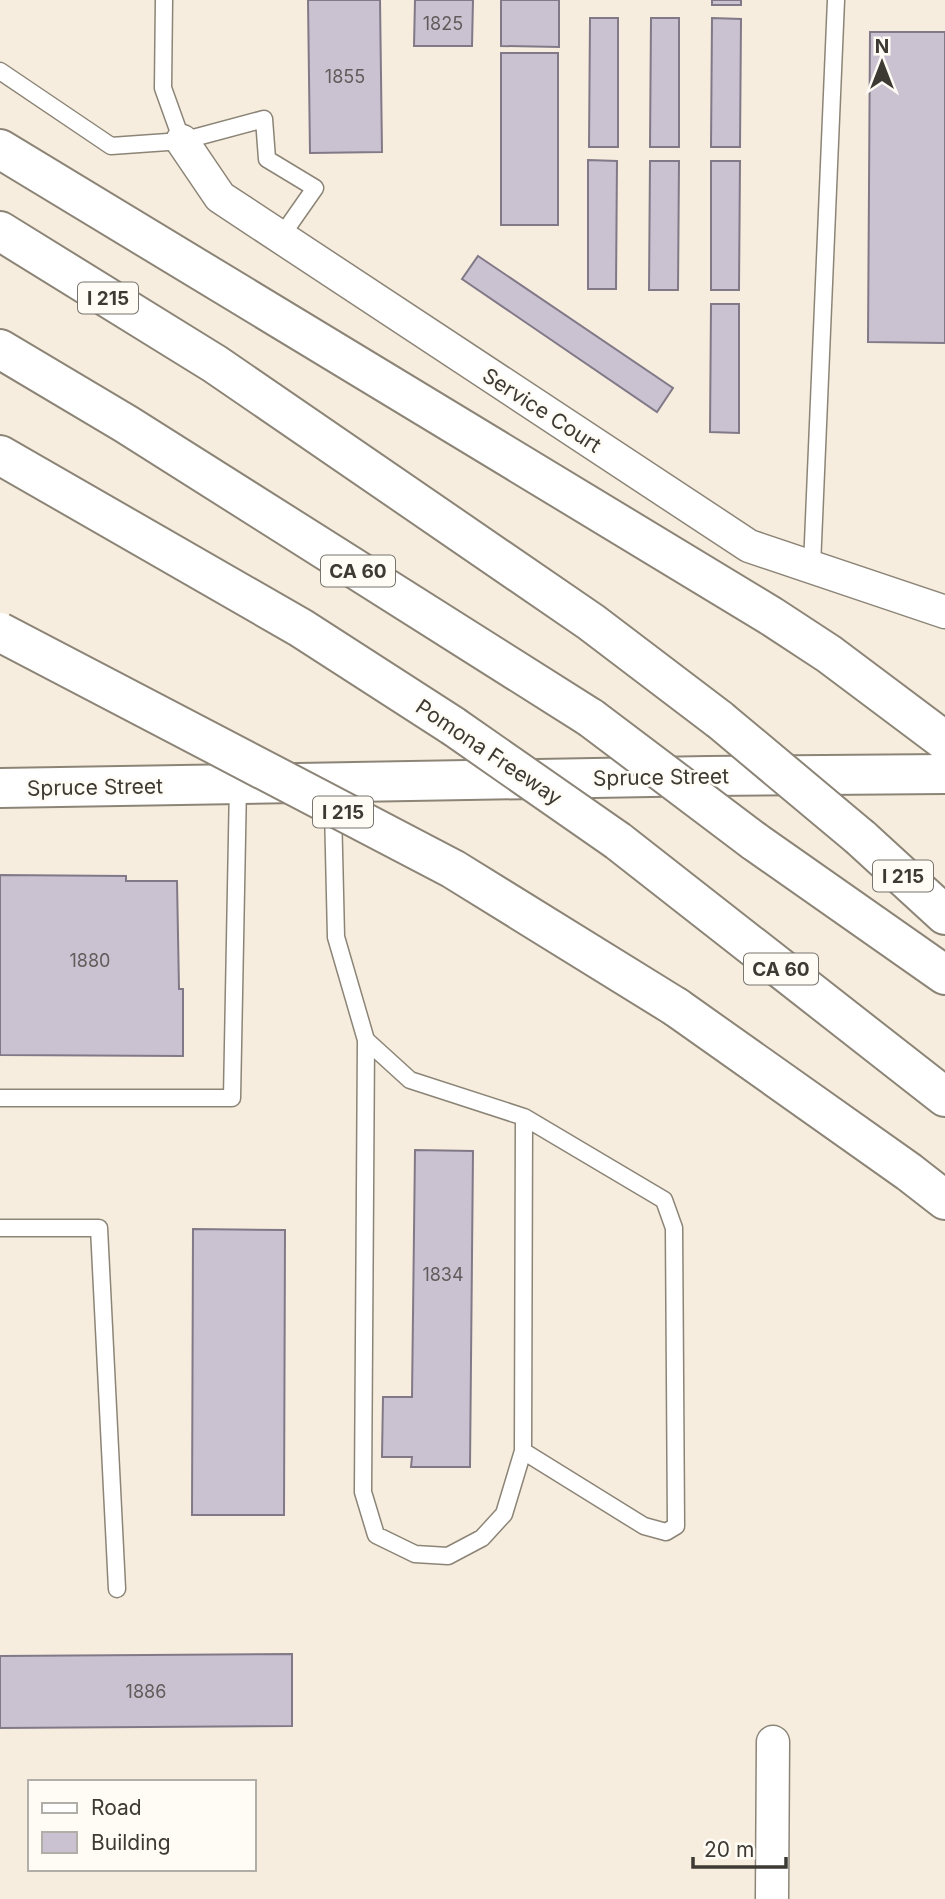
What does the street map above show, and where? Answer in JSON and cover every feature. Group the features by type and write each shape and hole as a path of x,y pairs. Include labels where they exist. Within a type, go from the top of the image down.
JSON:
{"main road":[{"path":"0,149 760,609 829,654 945,741"},
{"name":"I 215","path":"0,231 215,364 591,622 720,720 860,838 945,915"},
{"path":"0,249 215,364"},
{"name":"CA 60","path":"0,349 126,424 591,718 754,841 945,975"},
{"name":"Pomona Freeway","path":"0,455 301,628 453,726 618,841 945,1097"},
{"path":"0,486 301,628"},
{"name":"I 215","path":"0,632 453,869 676,1007 945,1200"},
{"name":"Spruce Street","path":"0,788 945,774"}],"street":[{"name":"Service Court","path":"182,141 220,197 749,546 945,612"},
{"path":"772,1899 773,1742"}],"lane":[{"path":"164,0 163,88 182,141"},
{"path":"812,566 836,0"},
{"path":"0,71 111,146 182,141 264,118 267,159 316,188 281,238"},
{"path":"332,782 336,937 366,1040 363,1492 376,1535 415,1554 448,1556 482,1538 504,1514 523,1451 524,1117"},
{"path":"0,1098 232,1098 238,784"},
{"path":"366,1040 410,1080 524,1117 664,1200 674,1228 676,1526 666,1532 644,1526 523,1451"},
{"path":"0,1228 99,1228 117,1589"}],"building":[{"path":"308,0 380,0 382,152 310,153"},
{"path":"415,0 473,0 472,46 414,46"},
{"path":"501,0 559,0 559,47 501,46"},
{"path":"712,0 741,0 741,5 712,5"},
{"path":"590,18 618,18 618,147 589,147"},
{"path":"651,18 679,18 679,147 650,147"},
{"path":"712,18 741,19 740,147 711,147"},
{"path":"870,32 945,32 945,343 868,342"},
{"path":"501,53 558,53 558,225 501,225"},
{"path":"588,160 617,161 616,289 588,289"},
{"path":"650,161 679,161 678,290 649,290"},
{"path":"711,161 740,161 739,290 711,290"},
{"path":"478,256 673,388 657,412 462,279"},
{"path":"711,304 739,304 739,433 710,432"},
{"path":"0,875 126,876 126,881 177,881 179,989 183,989 183,1056 0,1055"},
{"path":"415,1150 473,1151 470,1467 411,1467 412,1457 382,1457 383,1397 412,1397"},
{"path":"193,1229 285,1230 284,1515 192,1515"},
{"path":"292,1654 292,1726 0,1728 0,1656"}]}
